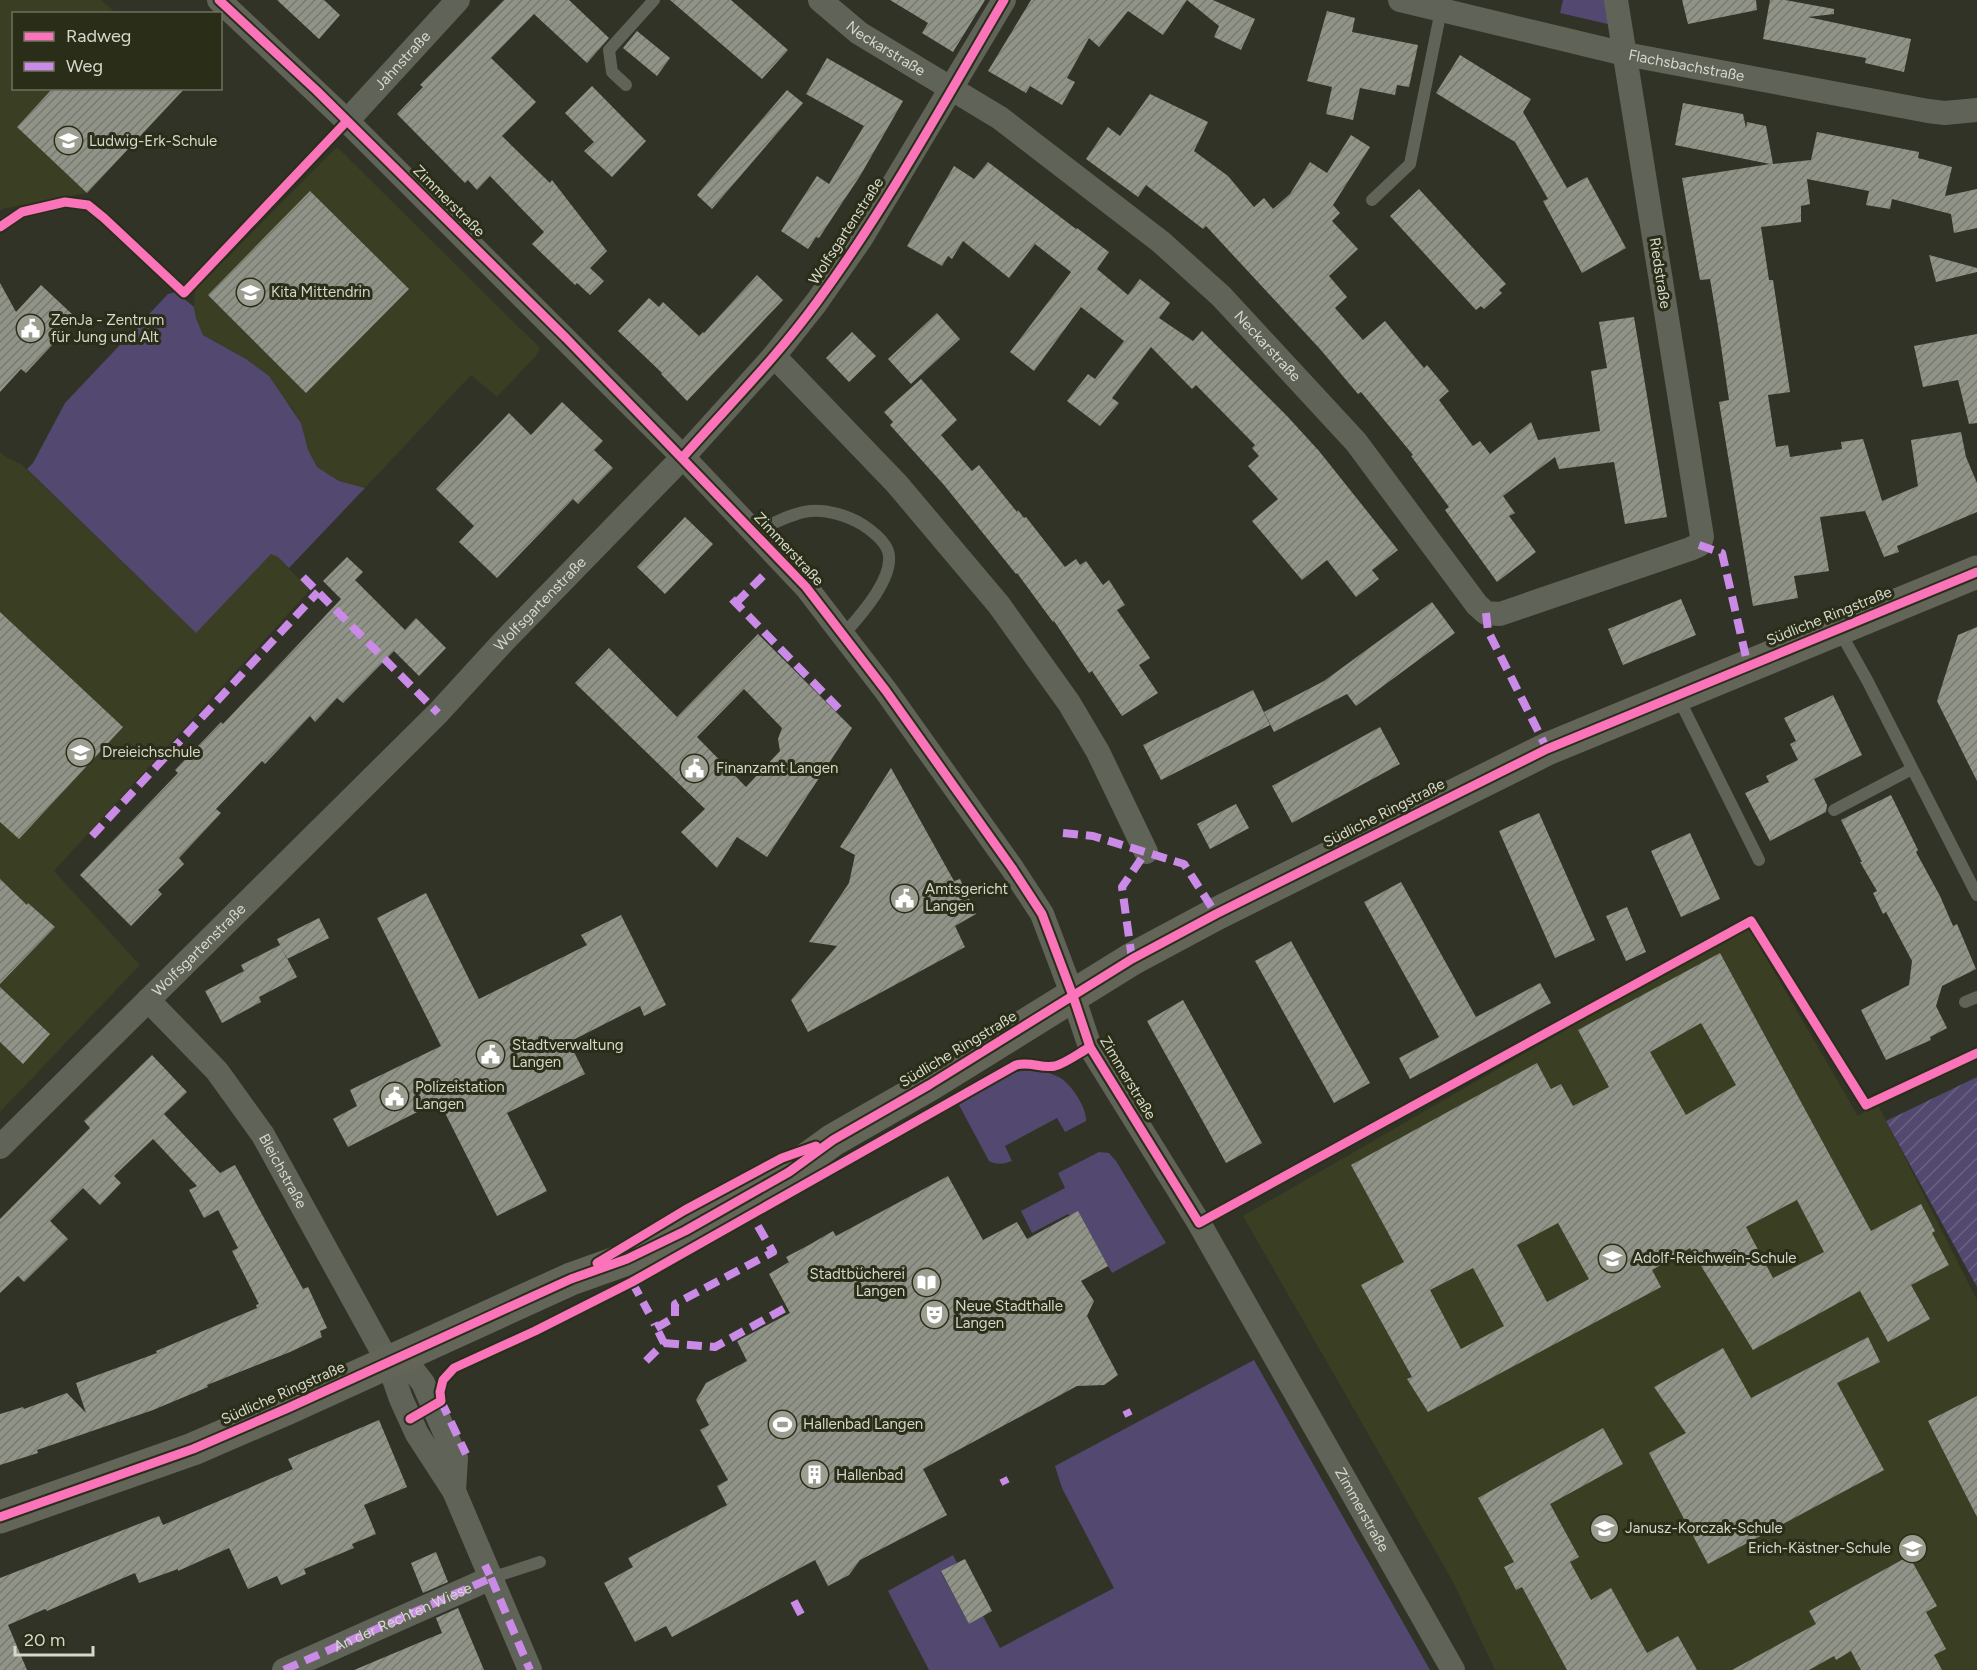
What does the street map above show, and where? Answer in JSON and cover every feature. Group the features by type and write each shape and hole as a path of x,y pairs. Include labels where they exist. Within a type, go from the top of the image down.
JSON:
{"main road":[{"name":"Südliche Ringstraße","path":"0,1517 193,1449 571,1279 627,1259 685,1231 789,1172 833,1140 911,1096 1132,959 1216,914 1547,749 1977,572"}],"street":[{"name":"Zimmerstraße","path":"219,0 347,121 682,457 806,587 844,634 1005,858 1042,914 1090,1047 1199,1222 1452,1670"},
{"name":"Jahnstraße","path":"347,121 458,0"},
{"name":"Neckarstraße","path":"820,0 859,33 1000,118 1161,242 1221,296 1356,442 1486,614 1500,614 1699,545"},
{"name":"Wolfsgartenstraße","path":"0,1147 438,713 503,642 682,457 774,356 816,303 860,240 1004,0"},
{"name":"Flachsbachstraße","path":"1400,0 1625,54 1928,111 1977,110"},
{"name":"Riedstraße","path":"1616,0 1702,537 1699,545"},
{"path":"774,356 897,484 999,605 1069,703 1092,742 1146,852"},
{"name":"Bleichstraße","path":"147,1000 217,1071 263,1135 395,1359"},
{"name":"An der Rechten Wiese","path":"395,1359 401,1399 417,1434 454,1491 530,1670"},
{"name":"An der Rechten Wiese","path":"284,1670 491,1578"}],"lane":[{"path":"626,85 612,72 609,50 654,0"},
{"path":"1372,200 1410,164 1441,10"},
{"path":"1,226 22,212 65,202 88,205 184,293 347,121"},
{"path":"754,532 812,510 846,517 869,529 880,539 888,552 888,564 884,576 866,610 844,634"},
{"path":"1838,629 1977,895"},
{"path":"1677,695 1759,860"},
{"path":"1834,810 1912,769"},
{"path":"491,1578 540,1562"}],"shaded area":[{"name":"Ludwig-Erk-Schule","path":"0,0 101,0 115,12 12,12 12,90 184,90 87,193 0,211"},
{"path":"1563,0 1609,0 1612,25 1560,13"},
{"path":"337,147 540,348 535,357 497,397 471,375 365,488 339,481 317,467 307,453 301,423 293,409 246,359 203,335 194,307 195,290"},
{"path":"176,292 194,307 203,335 246,359 269,376 301,423 308,450 317,467 339,481 365,488 289,568 278,557 271,554 196,633 27,469 33,463 65,403 168,294"},
{"name":"Dreieichschule","path":"0,452 21,464 195,632 271,554 278,557 310,590 54,871 140,965 0,1112"},
{"name":"Adolf-Reichwein-Schule","path":"1747,925 1858,1116 1877,1103 1977,1300 1977,1670 1495,1670 1452,1580 1243,1216"},
{"path":"1039,1070 1066,1082 1078,1098 1086,1121 1065,1132 1057,1118 1005,1146 1012,1161 1000,1164 989,1161 959,1105 1006,1075"},
{"path":"1977,1077 1977,1287 1886,1121"},
{"path":"1099,1152 1109,1153 1116,1161 1166,1243 1112,1273 1078,1212 1070,1216 1068,1214 1032,1233 1021,1211 1065,1188 1058,1173"},
{"path":"1254,1360 1430,1670 929,1670 888,1591 953,1555 957,1563 941,1572 969,1624 983,1616 1000,1648 1114,1588 1062,1488 1055,1466"}],"building":[{"path":"277,0 324,0 340,15 319,39"},
{"path":"504,0 569,0 609,38 587,63 534,14 491,58 536,102 502,136 550,183 552,180 607,251 590,268 604,281 590,295 577,283 575,285 532,244 544,232 490,176 477,190 468,180 465,183 397,114 423,87 420,85"},
{"path":"670,0 731,0 788,50 762,79"},
{"path":"890,0 985,0 953,52 922,33 928,23"},
{"path":"1031,0 1187,0 1163,35 1128,11 1099,47 1089,38 1067,78 1075,82 1062,105 1030,86 1026,93 988,71"},
{"path":"1187,0 1213,0 1255,19 1241,50 1214,37 1219,26"},
{"path":"1682,0 1756,0 1757,10 1688,24"},
{"path":"1770,0 1785,0 1834,9 1834,14 1808,17 1911,39 1904,72 1865,63 1866,58 1763,39"},
{"path":"1327,11 1355,18 1352,32 1418,45 1409,87 1397,85 1395,95 1360,88 1353,120 1326,114 1332,87 1307,81"},
{"path":"637,31 670,58 657,76 623,48"},
{"path":"1460,55 1531,99 1523,112 1567,188 1587,177 1626,248 1582,273 1543,201 1548,199 1515,142 1436,93"},
{"path":"827,58 903,101 860,176 819,238 816,237 808,249 781,231 817,176 829,184 864,126 806,94"},
{"path":"592,86 646,141 612,177 584,151 594,142 565,113"},
{"path":"51,90 183,90 87,193 17,127"},
{"path":"787,90 803,103 712,209 697,195"},
{"path":"1150,94 1208,122 1194,151 1228,176 1254,207 1264,198 1273,209 1290,194 1310,162 1327,173 1351,135 1370,147 1333,205 1340,213 1332,221 1358,249 1329,276 1347,297 1335,308 1363,340 1385,321 1424,368 1427,365 1449,391 1439,400 1473,446 1480,441 1490,454 1531,422 1538,440 1600,431 1591,371 1607,368 1599,322 1634,317 1667,517 1625,524 1614,462 1559,469 1555,457 1503,496 1515,513 1509,516 1536,552 1497,582 1445,510 1449,507 1411,456 1413,455 1361,392 1358,394 1320,349 1206,226 1203,229 1146,185 1138,197 1086,159 1108,127 1120,136"},
{"path":"1683,103 1743,114 1746,128 1747,122 1766,126 1773,164 1811,160 1817,132 1919,152 1918,158 1952,167 1945,196 1977,189 1977,228 1954,233 1951,214 1892,199 1890,209 1866,205 1869,191 1807,179 1810,204 1801,206 1801,222 1761,227 1769,280 1773,280 1790,392 1768,395 1776,447 1788,445 1790,457 1842,449 1841,442 1863,439 1882,501 1918,486 1911,440 1961,432 1966,457 1977,483 1977,512 1897,546 1899,552 1884,557 1865,511 1820,517 1829,571 1794,576 1798,598 1753,606 1719,402 1729,400 1718,326 1710,279 1700,280 1682,178 1770,164 1675,145"},
{"path":"988,162 1109,252 1097,269 1128,295 1140,279 1170,303 1159,318 1193,341 1202,331 1287,416 1319,451 1398,550 1372,570 1379,579 1356,597 1327,560 1302,580 1252,521 1278,499 1248,466 1259,456 1252,448 1255,445 1196,385 1192,389 1151,347 1112,398 1119,403 1100,426 1067,401 1088,374 1095,379 1124,341 1081,307 1034,371 1010,352 1071,272 1035,244 1009,278 963,241 952,259 948,256 942,266 907,246 954,166 974,179"},
{"path":"1419,189 1506,284 1499,290 1502,293 1484,309 1481,306 1476,310 1390,216"},
{"name":"Kita Mittendrin","path":"310,191 409,289 306,393 208,295"},
{"path":"1929,255 1977,268 1977,272 1936,282"},
{"path":"757,275 783,300 687,401 662,373 618,331 649,298 659,307 663,302 699,336"},
{"name":"ZenJa - Zentrum für Jung und Alt","path":"0,283 16,312 41,285 73,315 49,341 53,344 26,373 21,369 0,392"},
{"path":"937,313 960,339 911,384 888,359"},
{"path":"852,332 876,356 849,382 826,358"},
{"path":"1977,334 1977,423 1969,424 1958,380 1923,387 1914,346"},
{"path":"921,379 957,420 941,435 972,471 979,465 1017,512 1018,510 1024,518 1026,517 1065,567 1076,559 1080,565 1086,561 1103,585 1109,580 1125,605 1117,610 1150,658 1139,665 1158,693 1122,716 1092,671 1089,673 1054,621 1017,573 944,485 890,425 893,422 884,412"},
{"path":"562,402 603,441 594,450 613,468 578,504 573,499 497,578 459,542 474,526 436,489 509,413 531,435"},
{"path":"685,517 713,544 665,594 637,567"},
{"path":"347,557 363,572 355,580 405,630 416,618 446,648 419,676 394,651 343,703 337,698 315,722 310,716 265,764 262,761 216,809 221,813 179,858 184,864 158,890 162,894 131,926 80,875 178,773 175,770 221,722 223,724 341,599 323,581"},
{"path":"1681,599 1696,635 1623,665 1608,629"},
{"path":"1432,602 1455,633 1356,706 1347,694 1274,732 1264,712 1324,681"},
{"path":"0,612 123,727 19,839 0,822"},
{"path":"1977,627 1977,781 1937,701 1958,635"},
{"name":"Finanzamt Langen","path":"758,634 852,728 767,857 737,837 717,868 681,832 705,809 575,683 609,648 677,717","holes":["744,689 782,728 778,739 780,751 746,787 697,737"]},
{"path":"1253,690 1270,725 1161,780 1143,745"},
{"path":"1833,695 1862,755 1814,779 1827,805 1826,812 1770,841 1745,793 1769,782 1766,776 1798,760 1790,744 1796,741 1784,718"},
{"path":"1380,727 1400,764 1292,823 1272,786"},
{"name":"Amtsgericht Langen","path":"891,768 954,881 960,879 976,914 955,926 965,947 808,1032 791,1000 837,946 809,942 849,883 855,855 840,847"},
{"path":"1891,795 1953,926 1957,924 1976,969 1942,986 1936,1006 1947,1028 1930,1037 1931,1040 1886,1060 1861,1010 1909,985 1912,961 1886,912 1883,914 1873,893 1877,891 1860,862 1862,862 1841,820"},
{"path":"1236,804 1249,828 1210,849 1197,824"},
{"path":"1539,813 1595,940 1555,958 1499,831"},
{"path":"1690,833 1720,899 1681,917 1651,851"},
{"path":"0,879 27,905 28,903 55,927 0,984"},
{"path":"1401,882 1476,1017 1540,983 1551,1003 1410,1079 1399,1058 1439,1037 1364,902"},
{"name":"Stadtverwaltung Langen","path":"426,893 479,999 587,945 581,935 621,915 666,1005 644,1016 640,1006 569,1042 585,1074 507,1113 547,1191 497,1216 439,1101 348,1147 333,1119 357,1106 350,1090 441,1046 377,918"},
{"path":"1627,907 1646,952 1626,961 1606,916"},
{"path":"319,918 329,938 287,959 277,939"},
{"path":"1291,941 1370,1083 1334,1103 1255,961"},
{"path":"280,945 297,977 259,997 261,1002 222,1023 205,991 244,971 241,965"},
{"path":"1720,953 1871,1231 1921,1204 1935,1231 1932,1233 1949,1265 1911,1285 1930,1319 1888,1342 1860,1291 1753,1350 1690,1248 1652,1270 1661,1287 1428,1412 1407,1379 1412,1377 1361,1285 1404,1262 1351,1165 1537,1063 1551,1089 1561,1084 1573,1106 1609,1087 1578,1030","holes":["1701,1023 1736,1085 1686,1115 1650,1052","1797,1200 1824,1252 1773,1278 1746,1227","1558,1223 1589,1279 1547,1302 1517,1245","1473,1268 1504,1326 1461,1349 1430,1290"]},
{"path":"0,987 50,1034 23,1064 0,1042"},
{"path":"1183,1000 1262,1143 1226,1163 1147,1021"},
{"path":"152,1055 187,1092 164,1114 220,1173 235,1165 303,1289 308,1287 327,1328 320,1331 322,1337 207,1385 208,1387 153,1410 0,1465 0,1414 23,1407 24,1409 67,1393 86,1413 76,1383 157,1353 156,1351 257,1308 256,1305 259,1304 232,1251 238,1248 218,1210 204,1218 189,1190 197,1186 153,1139 114,1176 121,1183 100,1205 83,1188 50,1221 68,1239 24,1282 18,1276 0,1293 0,1219 90,1128 84,1121"},
{"path":"948,1176 983,1240 1017,1222 1027,1239 1078,1211 1108,1266 1081,1281 1094,1301 1087,1316 1118,1375 1104,1385 1077,1386 923,1469 947,1515 860,1560 849,1575 828,1586 815,1560 672,1637 666,1626 635,1642 604,1583 633,1567 628,1558 727,1505 717,1486 728,1480 700,1430 709,1425 696,1400 706,1383 747,1361 737,1341 790,1313 769,1274 789,1262 786,1257 833,1231 836,1236"},
{"path":"1868,1337 1880,1362 1837,1383 1884,1470 1708,1564 1649,1453 1686,1433 1654,1387 1723,1348 1751,1398"},
{"path":"1977,1396 1977,1517 1928,1421"},
{"path":"379,1420 407,1487 364,1505 376,1534 352,1544 354,1548 304,1569 306,1574 281,1585 277,1576 248,1589 229,1548 178,1571 178,1569 139,1583 135,1573 47,1611 45,1609 8,1625 27,1670 0,1670 0,1578 159,1516 163,1525 293,1469 288,1459"},
{"path":"1603,1428 1623,1464 1550,1504 1579,1557 1570,1562 1591,1600 1611,1588 1647,1653 1678,1636 1697,1670 1567,1670 1522,1587 1516,1590 1504,1567 1514,1562 1478,1498"},
{"path":"436,1552 448,1582 423,1593 411,1563"},
{"path":"1909,1556 1937,1606 1926,1612 1946,1649 1934,1655 1942,1670 1861,1670 1851,1651 1836,1660 1834,1656 1809,1670 1732,1670 1816,1624 1809,1611"},
{"path":"965,1559 992,1611 969,1624 941,1571"},
{"path":"458,1608 484,1670 354,1670 442,1633 436,1618"}],"marked path":[{"path":"1699,545 1722,553 1748,666"},
{"path":"736,603 766,573"},
{"path":"303,577 438,713"},
{"path":"92,836 318,592"},
{"path":"732,599 842,712"},
{"path":"1486,613 1488,631 1547,749"},
{"path":"1063,833 1093,836 1184,864 1216,914"},
{"path":"1132,959 1122,887 1146,852"},
{"path":"656,1328 675,1317 675,1304 773,1252 751,1214"},
{"path":"632,1282 649,1313"},
{"path":"664,1343 715,1347 787,1307"},
{"path":"646,1361 664,1343 654,1323"},
{"path":"441,1401 466,1454"},
{"path":"1126,1410 1129,1416"},
{"path":"1003,1478 1006,1484"},
{"path":"284,1670 491,1578 485,1565"},
{"path":"491,1578 530,1670"},
{"path":"794,1601 803,1618"}],"cycle path":[{"path":"219,0 317,91 566,338 806,587 886,691 1042,914 1090,1047 1199,1223 1751,921 1866,1105 1977,1053"},
{"path":"683,457 786,342 843,266 914,154 1004,0"},
{"path":"0,227 22,212 65,202 88,205 184,293 347,121"},
{"path":"0,1517 193,1449 571,1279 627,1259 685,1231 789,1172 833,1140 929,1085 1132,959 1216,914 1547,749 1977,572"},
{"path":"410,1419 441,1401 440,1392 443,1380 454,1368 535,1331 632,1282 1016,1065 1055,1066 1090,1047"},
{"path":"597,1263 685,1210 782,1158 816,1146"}],"place":[{"name":"Ludwig-Erk-Schule","path":"68,141"},
{"name":"Kita Mittendrin","path":"250,292"},
{"name":"ZenJa - Zentrum für Jung und Alt","path":"30,329"},
{"name":"Dreieichschule","path":"81,752"},
{"name":"Finanzamt Langen","path":"695,768"},
{"name":"Amtsgericht Langen","path":"904,898"},
{"name":"Stadtverwaltung Langen","path":"491,1054"},
{"name":"Polizeistation Langen","path":"394,1096"},
{"name":"Adolf-Reichwein-Schule","path":"1612,1258"},
{"name":"Stadtbücherei Langen","path":"926,1283"},
{"name":"Neue Stadthalle Langen","path":"934,1315"},
{"name":"Hallenbad Langen","path":"782,1424"},
{"name":"Hallenbad","path":"815,1475"},
{"name":"Janusz-Korczak-Schule","path":"1604,1528"},
{"name":"Erich-Kästner-Schule","path":"1912,1548"}]}
